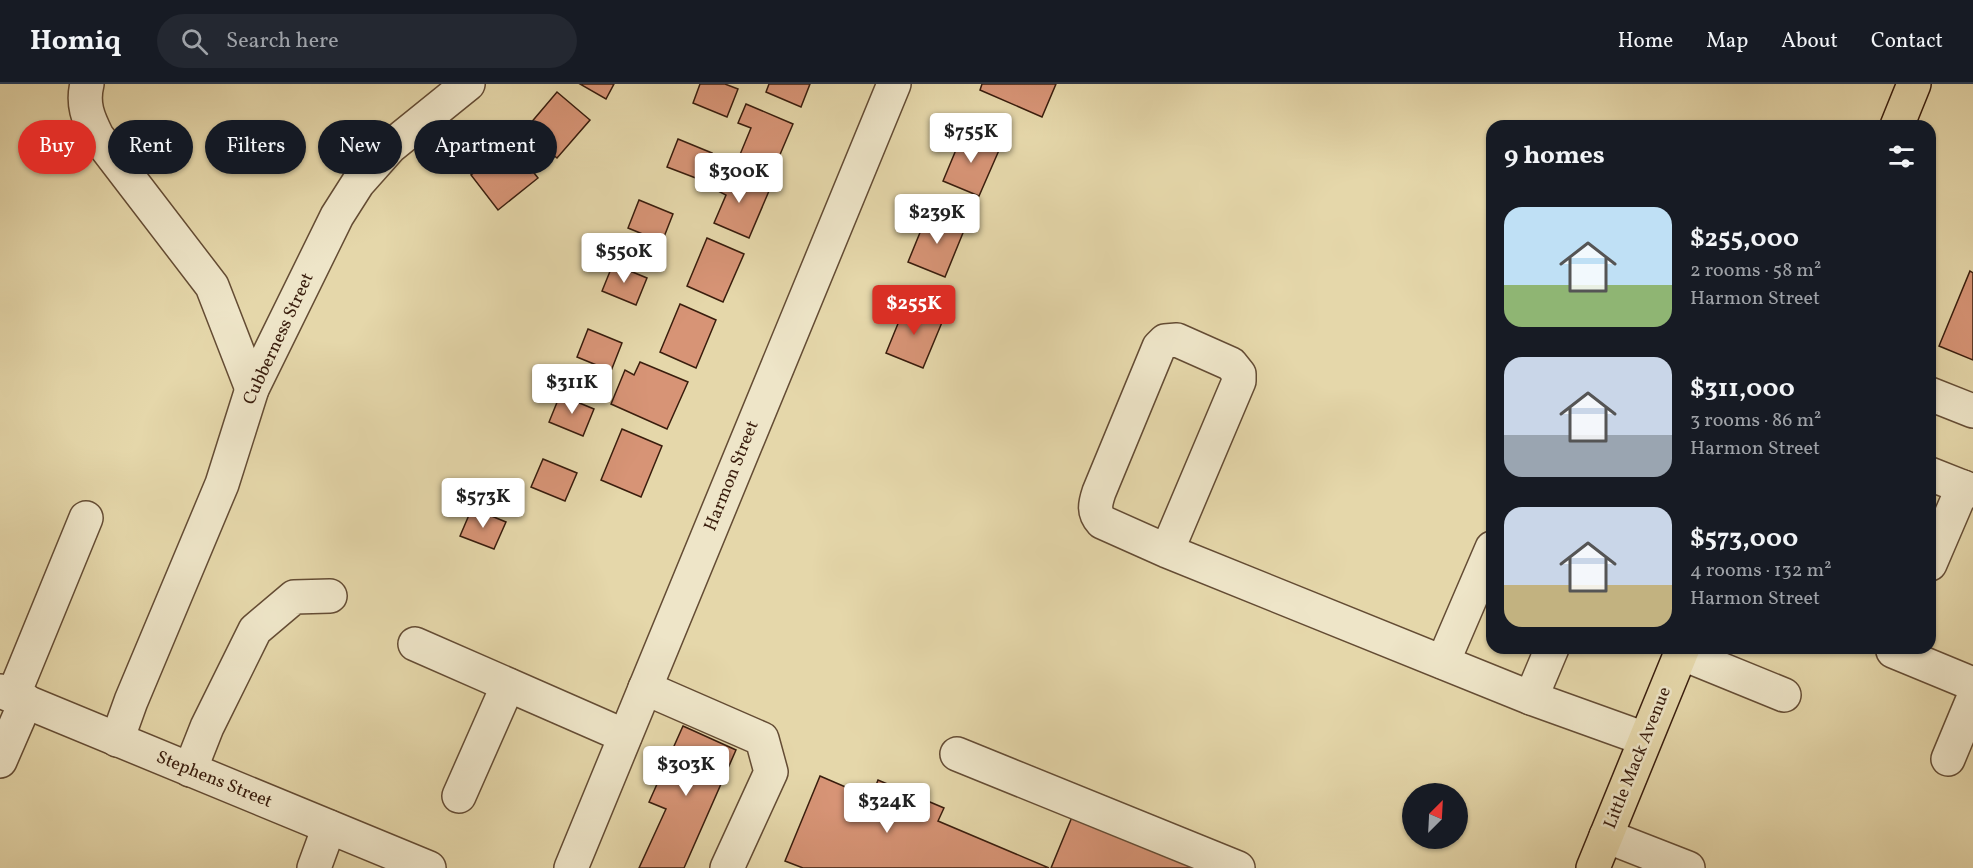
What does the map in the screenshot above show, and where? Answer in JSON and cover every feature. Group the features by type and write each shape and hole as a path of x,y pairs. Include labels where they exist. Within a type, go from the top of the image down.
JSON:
{"main road":[{"path":"1899,120 1914,84"},
{"name":"Little Mack Avenue","path":"1593,868 1681,654"}],"street":[{"path":"87,84 84,96 87,116 97,136 212,285 252,389"},
{"name":"Cubberness Street","path":"117,740 130,701 222,484 252,389 337,216 357,183 390,147 468,84"},
{"name":"Harmon Street","path":"571,868 894,84"},
{"path":"1167,551 1239,381 1239,374 1231,364 1177,340 1165,341 1159,347 1099,492 1095,506 1096,516 1102,522 1167,551 1531,698 1645,739"},
{"path":"1936,396 1973,411"},
{"path":"1936,476 1968,489 1936,552"},
{"path":"0,761 13,696 86,518"},
{"path":"1443,662 1486,562"},
{"path":"190,770 207,727 255,630 294,597 330,596"},
{"path":"415,644 625,736"},
{"path":"1531,698 1549,654"},
{"path":"1689,654 1784,694"},
{"path":"1900,654 1973,684"},
{"path":"459,796 508,685"},
{"path":"645,687 762,739 771,772 727,868"},
{"name":"Stephens Street","path":"13,696 329,827 413,865"},
{"path":"1948,759 1973,699"},
{"path":"957,754 1238,868"},
{"path":"314,868 329,827"},
{"path":"1606,836 1688,868"}],"building":[{"path":"580,84 614,84 606,99"},
{"path":"700,84 725,84 738,89 727,117 693,103"},
{"path":"769,84 810,84 801,107 766,92"},
{"path":"982,84 1056,84 1042,117 980,90"},
{"path":"557,92 590,120 557,158 557,120 533,120"},
{"path":"746,104 793,124 773,171 739,157 751,128 738,123"},
{"path":"963,133 1000,148 979,196 943,181"},
{"path":"678,139 712,153 701,180 667,167"},
{"path":"721,171 769,191 749,238 714,223 726,195 714,189"},
{"path":"535,174 538,178 498,210 471,175"},
{"path":"639,200 673,214 662,242 628,228"},
{"path":"928,213 965,228 945,277 908,262"},
{"path":"707,238 744,254 723,302 687,286"},
{"path":"613,264 647,278 636,305 602,291"},
{"path":"1970,271 1973,273 1973,360 1939,346"},
{"path":"680,304 716,320 696,368 660,352"},
{"path":"906,304 943,320 923,368 886,353"},
{"path":"588,329 622,343 611,371 577,357"},
{"path":"640,362 688,382 667,429 611,404 625,370 634,375"},
{"path":"560,395 594,409 583,436 549,422"},
{"path":"622,429 662,446 641,497 601,480"},
{"path":"543,459 577,473 565,501 531,487"},
{"path":"472,508 506,522 494,549 460,536"},
{"path":"683,726 736,750 684,868 639,868 666,809 649,802"},
{"path":"820,776 871,798 878,780 944,808 938,821 1049,868 803,868 785,861"},
{"path":"1072,817 1194,868 1051,868"}]}
